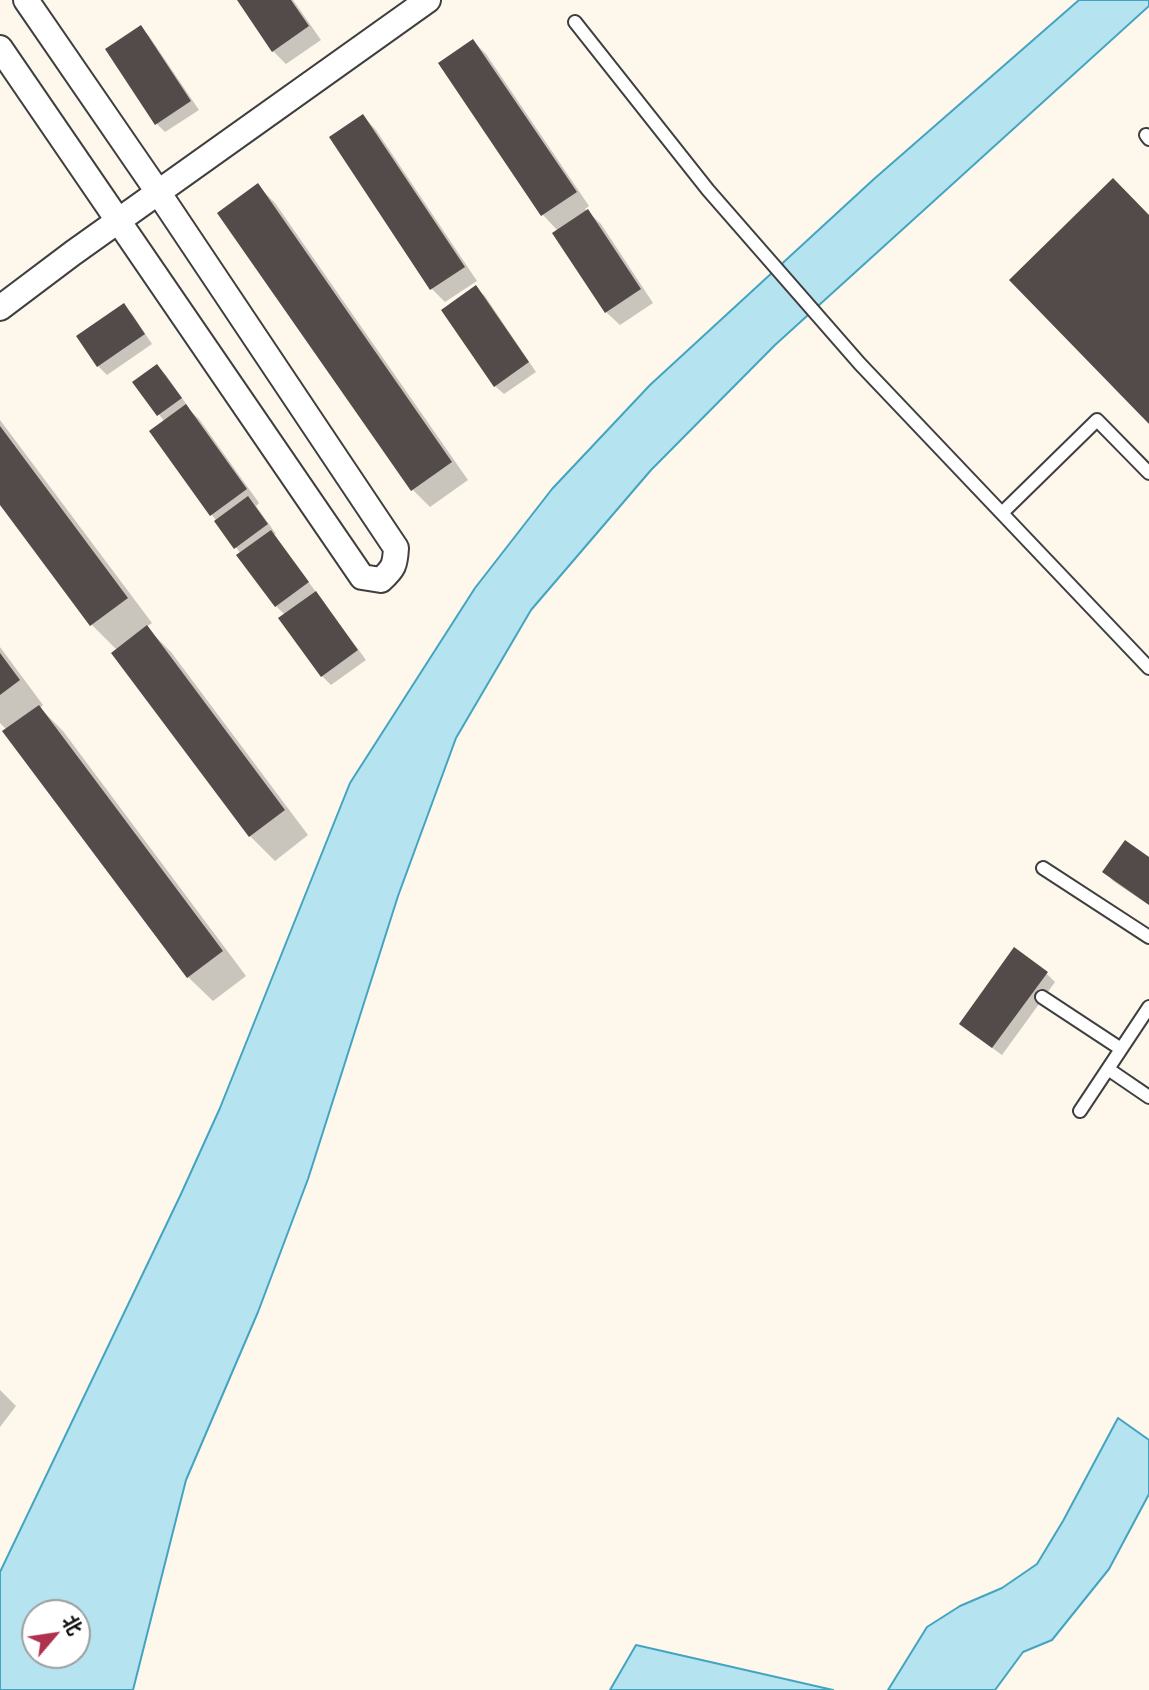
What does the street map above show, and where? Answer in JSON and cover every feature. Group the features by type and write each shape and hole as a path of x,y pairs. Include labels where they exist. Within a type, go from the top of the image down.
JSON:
{"street":[{"path":"0,48 362,577 381,580 396,562 396,548 26,0"},
{"path":"0,308 428,0"}],"lane":[{"path":"575,22 717,201 860,364 1148,666"},
{"path":"1002,513 1097,420 1149,473"},
{"path":"1043,869 1149,937"},
{"path":"1042,997 1121,1049"},
{"path":"1080,1111 1149,1007"},
{"path":"1108,1069 1149,1097"}],"water":[{"path":"1079,0 1149,0 1149,6 775,345 651,470 531,610 456,738 398,896 308,1179 258,1312 186,1480 133,1690 0,1690 0,1572 220,1108 350,783 475,588 552,489 650,385 874,179"},
{"path":"1118,1418 1149,1440 1149,1494 1109,1569 1052,1640 1023,1652 995,1690 888,1690 927,1627 960,1606 1002,1588 1037,1564"},
{"path":"636,1645 833,1690 610,1690"}],"building":[{"path":"237,0 291,0 309,26 272,52"},
{"path":"141,25 191,101 155,125 105,49"},
{"path":"473,39 577,192 541,216 438,63"},
{"path":"363,114 465,267 430,290 329,137"},
{"path":"1113,178 1149,215 1149,424 1009,280"},
{"path":"258,183 452,462 411,491 217,213"},
{"path":"588,209 641,289 605,313 552,233"},
{"path":"476,285 529,362 494,387 441,310"},
{"path":"124,303 145,334 97,367 76,336"},
{"path":"157,364 182,398 157,416 132,382"},
{"path":"186,404 247,489 210,516 149,431"},
{"path":"0,426 128,598 90,626 0,505"},
{"path":"248,496 268,524 234,549 214,521"},
{"path":"271,530 309,582 275,607 236,555"},
{"path":"316,591 358,650 321,677 278,618"},
{"path":"147,625 285,810 249,837 111,653"},
{"path":"0,653 20,680 0,695"},
{"path":"39,705 223,951 187,978 2,731"},
{"path":"1125,840 1149,857 1149,905 1102,872"},
{"path":"1014,947 1048,972 992,1048 959,1024"}]}
